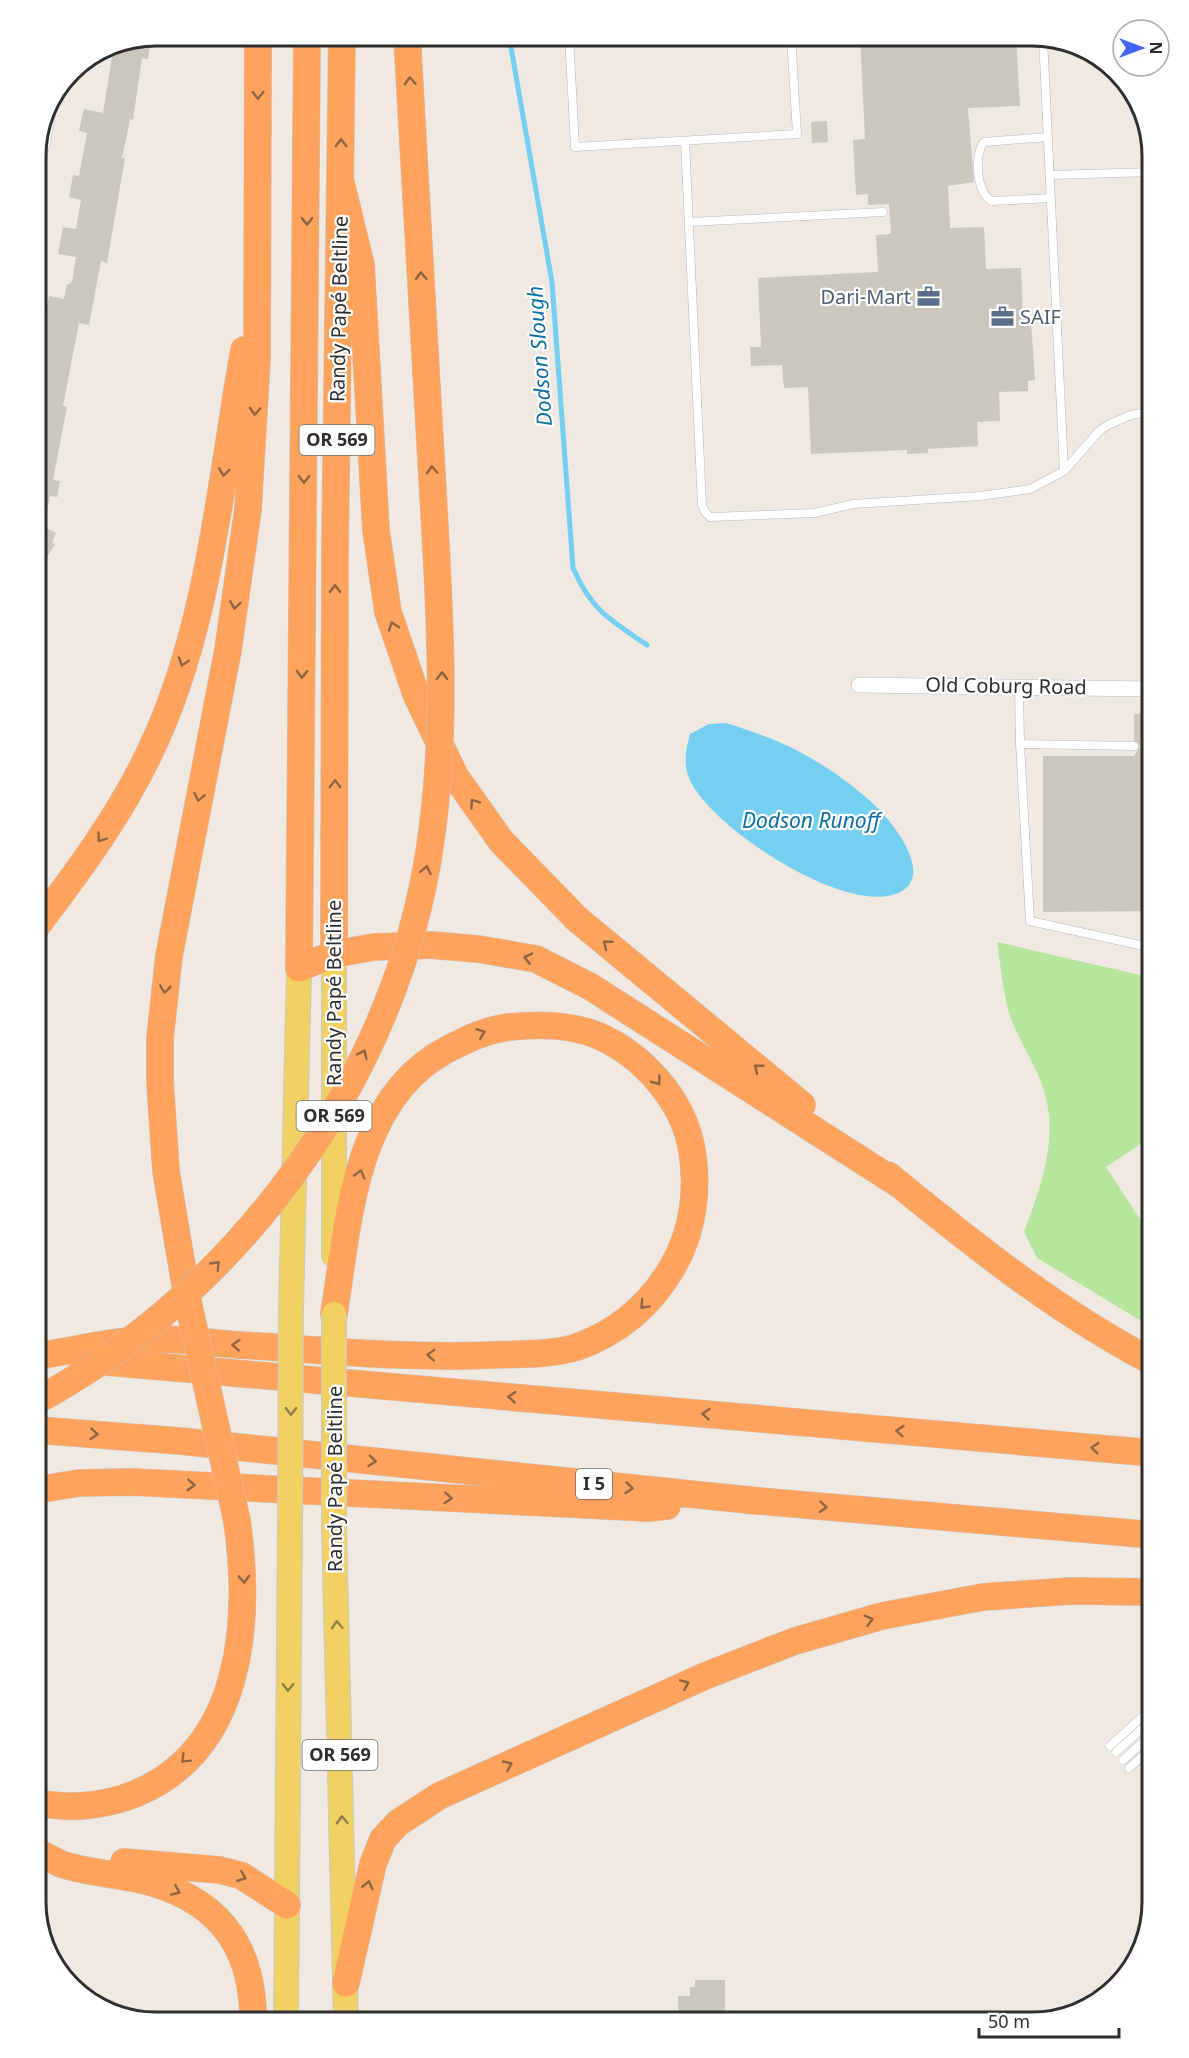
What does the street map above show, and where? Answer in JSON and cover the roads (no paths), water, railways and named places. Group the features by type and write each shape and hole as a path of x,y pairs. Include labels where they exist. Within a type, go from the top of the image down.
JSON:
{"highway":[{"path":"46,1804 89,1805 129,1796 166,1776 204,1738 230,1687 239,1652 244,1591 237,1521 188,1302 166,1171 160,1093 160,1038 175,918 228,651 242,556 256,411 258,47"},
{"name":"Randy Papé Beltline","path":"299,968 307,47"},
{"name":"Randy Papé Beltline","path":"334,954 335,562 342,47"},
{"path":"46,1394 131,1340 188,1291 234,1246 301,1162 338,1104 363,1055 404,955 430,848 438,781 442,654 408,47"},
{"path":"341,183 360,265 376,530 388,612 416,693 455,776 501,841 577,919 1005,1269 1142,1356"},
{"path":"47,913 110,827 149,755 171,698 189,641 214,538 231,422 255,290"},
{"path":"299,968 334,954 374,946 431,945 478,949 536,959 591,987 900,1185"},
{"path":"46,1354 149,1339 371,1353 475,1356 575,1348 631,1319 661,1287 678,1258 691,1223 694,1162 689,1135 679,1110 649,1071 625,1050 596,1035 541,1024 485,1030 430,1058 394,1094 370,1137 353,1197 334,1314"},
{"path":"46,1357 1142,1452"},
{"name":"I 5","path":"46,1431 180,1441 748,1500 1142,1534"},
{"path":"46,1488 79,1483 123,1482 648,1508 748,1500"},
{"path":"346,1983 373,1864 383,1839 398,1823 440,1797 675,1689 795,1641 882,1616 983,1598 1071,1591 1142,1592"},
{"path":"46,1853 220,1870 242,1876 286,1905"},
{"path":"46,1856 62,1864 165,1886 190,1897 211,1911 230,1935 242,1959 249,1982 252,2011"}],"main road":[{"name":"Randy Papé Beltline","path":"334,954 334,1527 346,2011"},
{"name":"Randy Papé Beltline","path":"286,2011 291,1310 299,968"}],"street":[{"name":"Old Coburg Road","path":"859,685 1142,689"}],"lane":[{"path":"570,47 575,147 797,134 792,47"},
{"path":"1044,48 1064,471"},
{"path":"1048,137 984,142 979,153 981,190 986,199 992,201 1051,198"},
{"path":"685,141 702,505 710,517 815,513 853,504 1013,493 1039,486 1064,471 1100,431 1110,424 1142,413"},
{"path":"1050,175 1142,172"},
{"path":"689,222 883,212"},
{"path":"1019,687 1030,921 1142,946"},
{"path":"1020,744 1134,746"},
{"path":"1142,1719 1113,1749 1142,1727"},
{"path":"1123,1760 1142,1743"},
{"path":"1129,1768 1142,1757"}],"water":[{"name":"Dodson Runoff","path":"726,723 798,751 826,767 861,793 877,807 905,844 911,857 913,870 911,882 902,891 879,897 850,893 817,881 784,864 751,843 723,820 702,798 689,778 686,756 690,734 709,724"}],"waterway":[{"name":"Dodson Slough","path":"511,47 552,282 573,568 587,595 603,613 647,645"}],"place":[{"name":"Dari-Mart","path":"929,297"},
{"name":"SAIF","path":"1002,317"}]}
